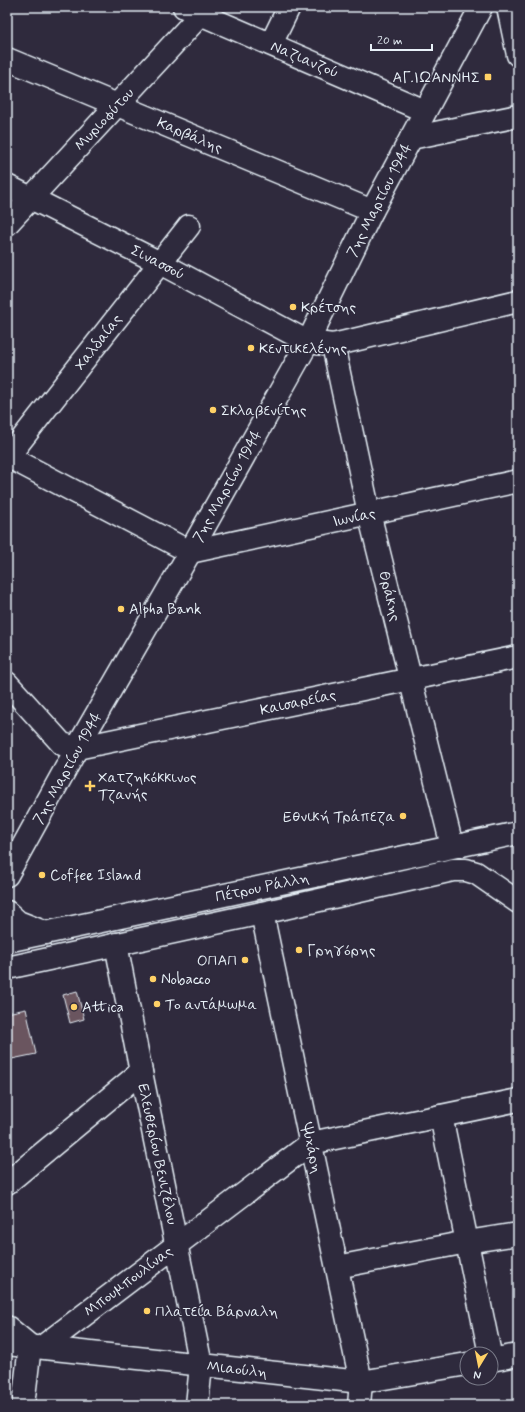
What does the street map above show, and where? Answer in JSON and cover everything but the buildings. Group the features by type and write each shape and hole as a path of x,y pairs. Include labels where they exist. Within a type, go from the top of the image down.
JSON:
{"street":[{"path":"271,44 289,7"},
{"name":"7ης Μαρτίου 1944","path":"7,875 77,748 190,552 308,342 372,211 481,7"},
{"path":"508,7 518,55"},
{"name":"Ναζιανζού","path":"192,11 425,111"},
{"name":"Μυριοφύτου","path":"7,224 118,105 192,11"},
{"name":"Καρβάλης","path":"7,59 372,211"},
{"path":"411,138 518,116"},
{"name":"Σινασσού","path":"7,186 160,263 308,342"},
{"name":"Χαλδαίας","path":"7,457 189,226"},
{"path":"308,342 333,345 518,301"},
{"name":"Θράκης","path":"333,345 369,513 452,846"},
{"path":"7,457 190,552"},
{"name":"Ιωνίας","path":"190,552 518,481"},
{"name":"Καισαρείας","path":"77,748 518,656"},
{"path":"7,683 62,744 77,748"},
{"name":"Πέτρου Ράλλη","path":"7,941 518,832"},
{"name":"Πέτρου Ράλλη","path":"7,968 453,870 466,870 476,873 518,902"},
{"path":"7,912 18,922 46,933"},
{"name":"Ψυχάρη","path":"262,913 361,1382 359,1405"},
{"name":"Ελευθερίου Βενιζέλου","path":"116,944 201,1365 196,1405"},
{"path":"7,1184 141,1072"},
{"path":"311,1143 518,1100"},
{"path":"441,1116 489,1346"},
{"name":"Μπουμπουλίνας","path":"36,1347 177,1244 311,1143"},
{"path":"337,1267 467,1242 518,1234"},
{"path":"7,1327 36,1347 23,1405"},
{"name":"Μιαούλη","path":"7,1344 361,1382 459,1365"},
{"path":"499,1357 518,1355"}],"place":[{"name":"ΑΓ.ΙΩΑΝΝΗΣ","path":"488,77"},
{"name":"Κρέτσης","path":"293,307"},
{"name":"Κεντικελένης","path":"251,348"},
{"name":"Σκλαβενίτης","path":"213,410"},
{"name":"Alpha Bank","path":"121,609"},
{"name":"Χατζηκόκκινος Τζανής","path":"90,786"},
{"name":"Εθνική Τράπεζα","path":"403,816"},
{"name":"Coffee Island","path":"42,875"},
{"name":"Γρηγόρης","path":"299,950"},
{"name":"ΟΠΑΠ","path":"245,960"},
{"name":"Nobacco","path":"153,979"},
{"name":"Το αντάμωμα","path":"157,1004"},
{"name":"Attica","path":"74,1007"},
{"name":"Πλατεία Βάρναλη","path":"147,1311"}]}
